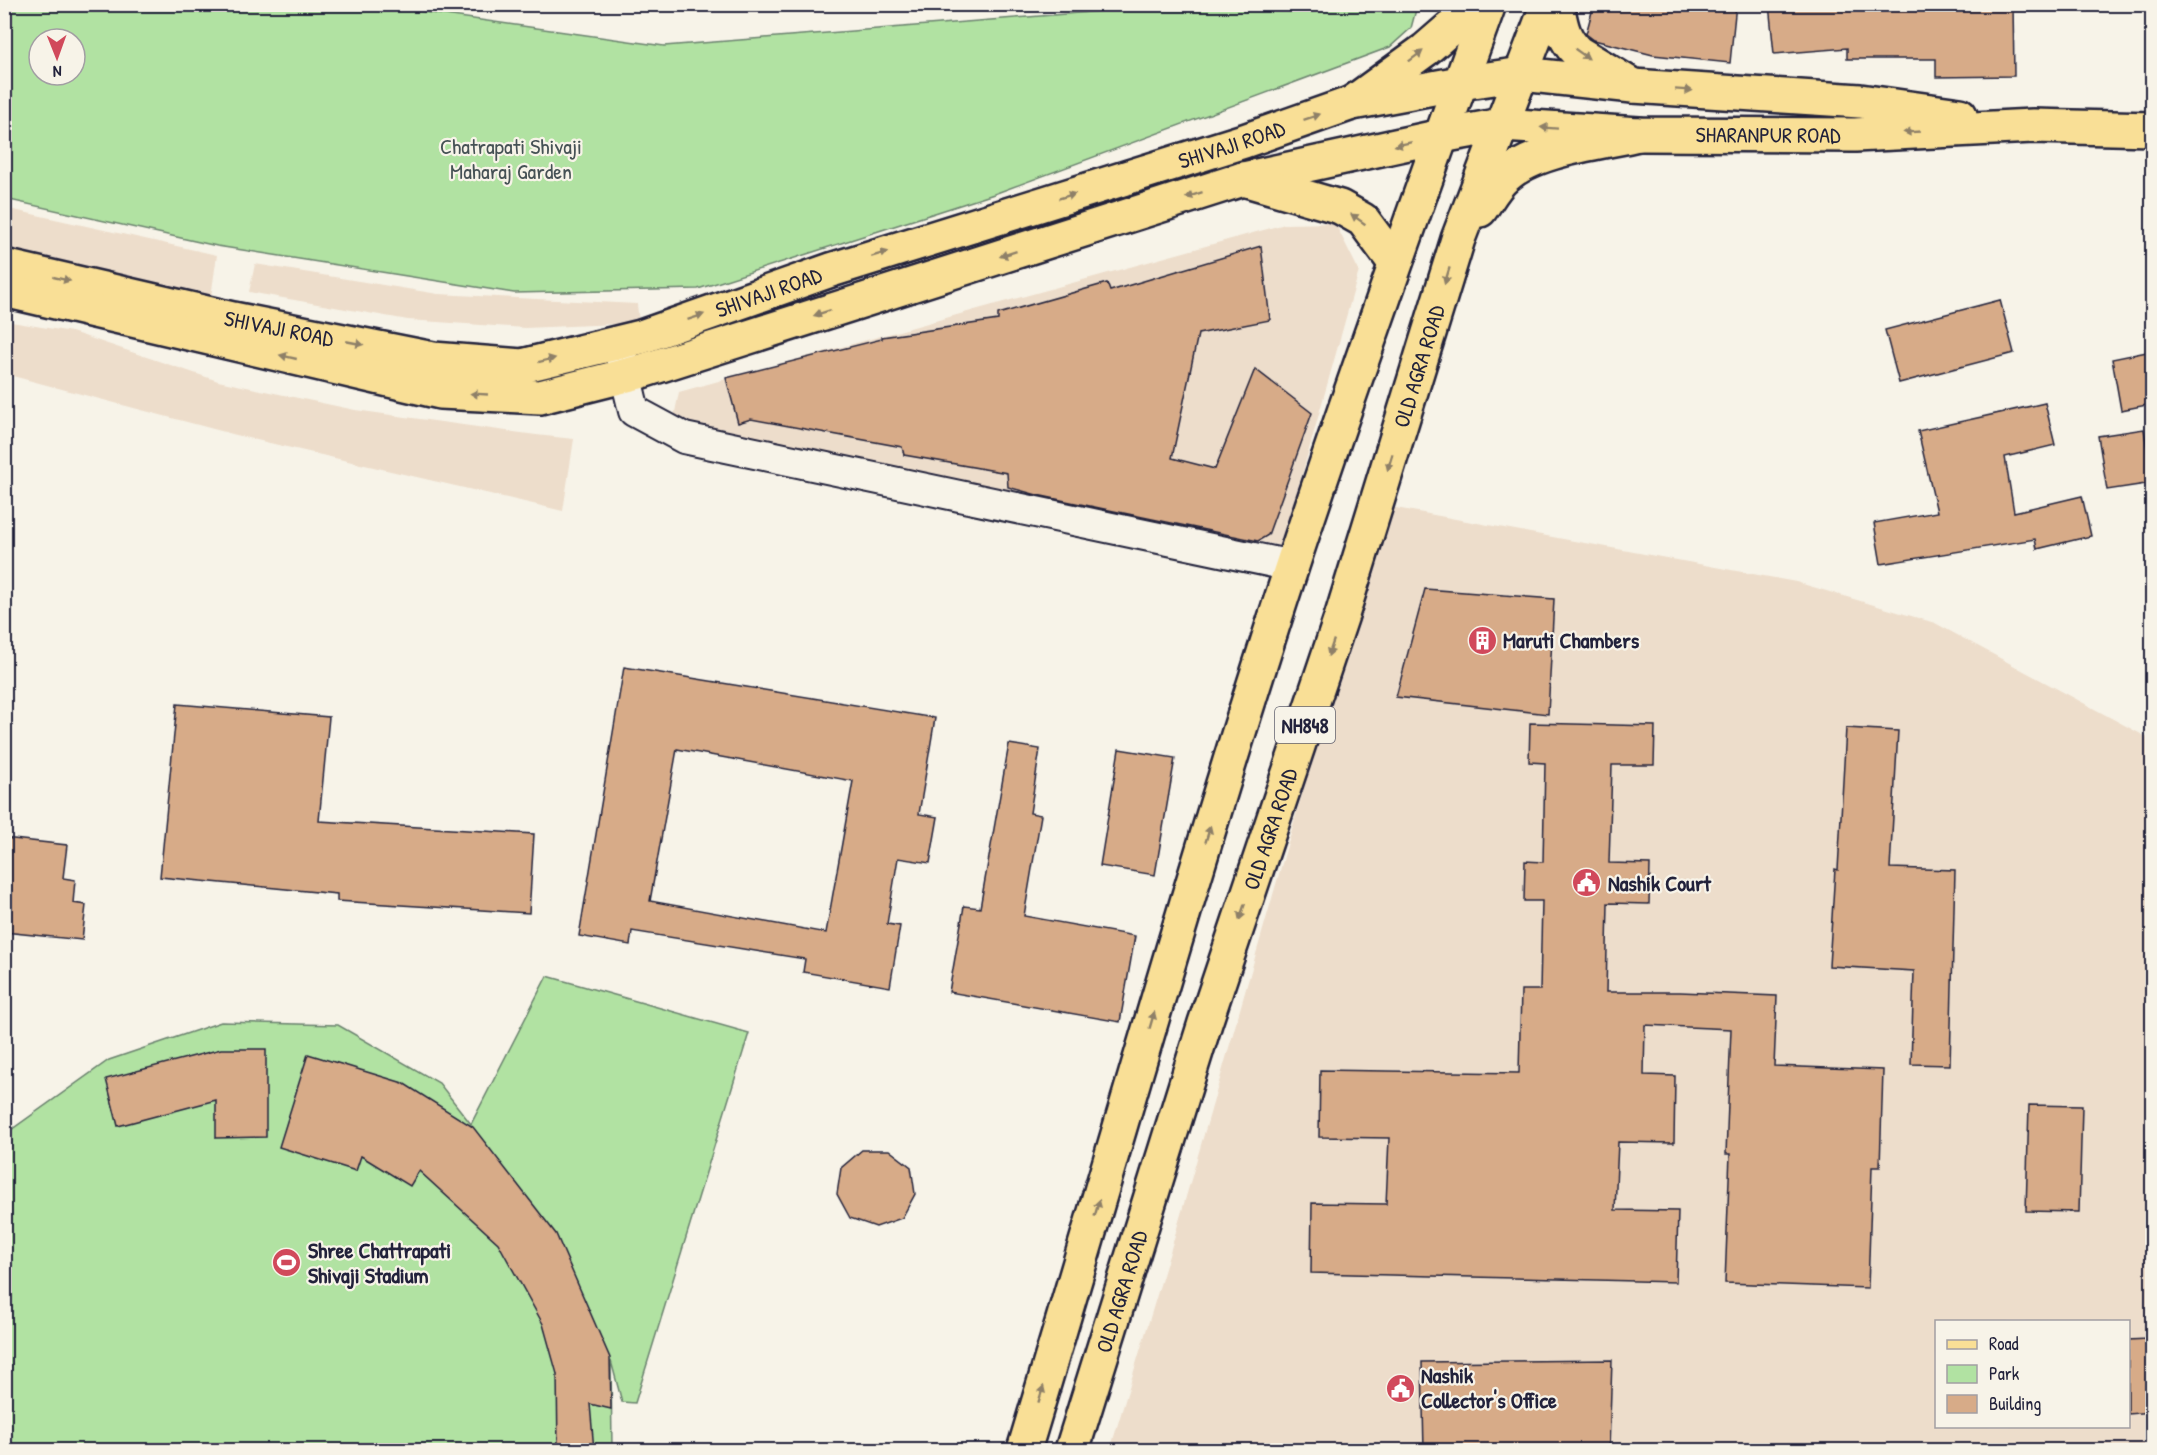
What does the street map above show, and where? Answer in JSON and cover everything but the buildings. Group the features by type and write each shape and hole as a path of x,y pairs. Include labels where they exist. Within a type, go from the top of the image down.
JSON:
{"main road":[{"path":"1352,103 1425,50 1478,4"},
{"name":"NH848","path":"1024,1450 1185,907 1292,566 1395,263 1489,4"},
{"name":"OLD AGRA ROAD","path":"1072,1450 1205,1023 1342,615 1458,239 1548,4"},
{"path":"1557,4 1564,36 1569,45 1633,86"},
{"name":"SHIVAJI ROAD","path":"4,266 233,319 433,359 522,366 641,337 831,270 1233,144 1352,103 1460,82 1522,74"},
{"name":"SHARANPUR ROAD","path":"1522,74 1633,86 1860,101 2033,126"},
{"name":"SHIVAJI ROAD","path":"4,290 440,392 540,397 625,375 1244,178 1502,125"},
{"name":"SHARANPUR ROAD","path":"1502,125 1639,134 1855,135 2033,126 2152,129"},
{"path":"1458,239 1503,178 1517,166 1538,156 1639,134"},
{"path":"1244,178 1340,207 1364,220 1395,263"}],"street":[{"path":"617,342 634,411 684,438 1292,566"}],"shaded area":[{"path":"5,208 217,255 211,297 5,251"},
{"path":"1335,223 1359,271 1282,546 672,427 679,392 1285,224"},
{"path":"255,264 438,294 637,304 639,323 525,328 408,320 249,292"},
{"path":"5,321 72,332 218,381 355,410 574,439 563,511 240,436 5,374"},
{"path":"1385,506 1796,582 1935,623 2152,740 2152,1450 1110,1450 1173,1242"}],"green space":[{"name":"Chatrapati Shivaji Maharaj Garden","path":"1415,4 1417,6 1411,28 1390,47 994,194 698,289 514,293 217,246 5,199 5,5 382,5 664,46 1179,5"},
{"name":"Shree Chattrapati Shivaji Stadium","path":"547,976 749,1033 635,1403 622,1402 611,1361 612,1450 5,1450 4,1135 109,1060 221,1022 338,1025 439,1083 471,1124"}],"place":[{"name":"Maruti Chambers","path":"1482,640"},
{"name":"Nashik Court","path":"1587,883"},
{"name":"Shree Chattrapati Shivaji Stadium","path":"287,1263"},
{"name":"Nashik Collector's Office","path":"1400,1388"}]}
